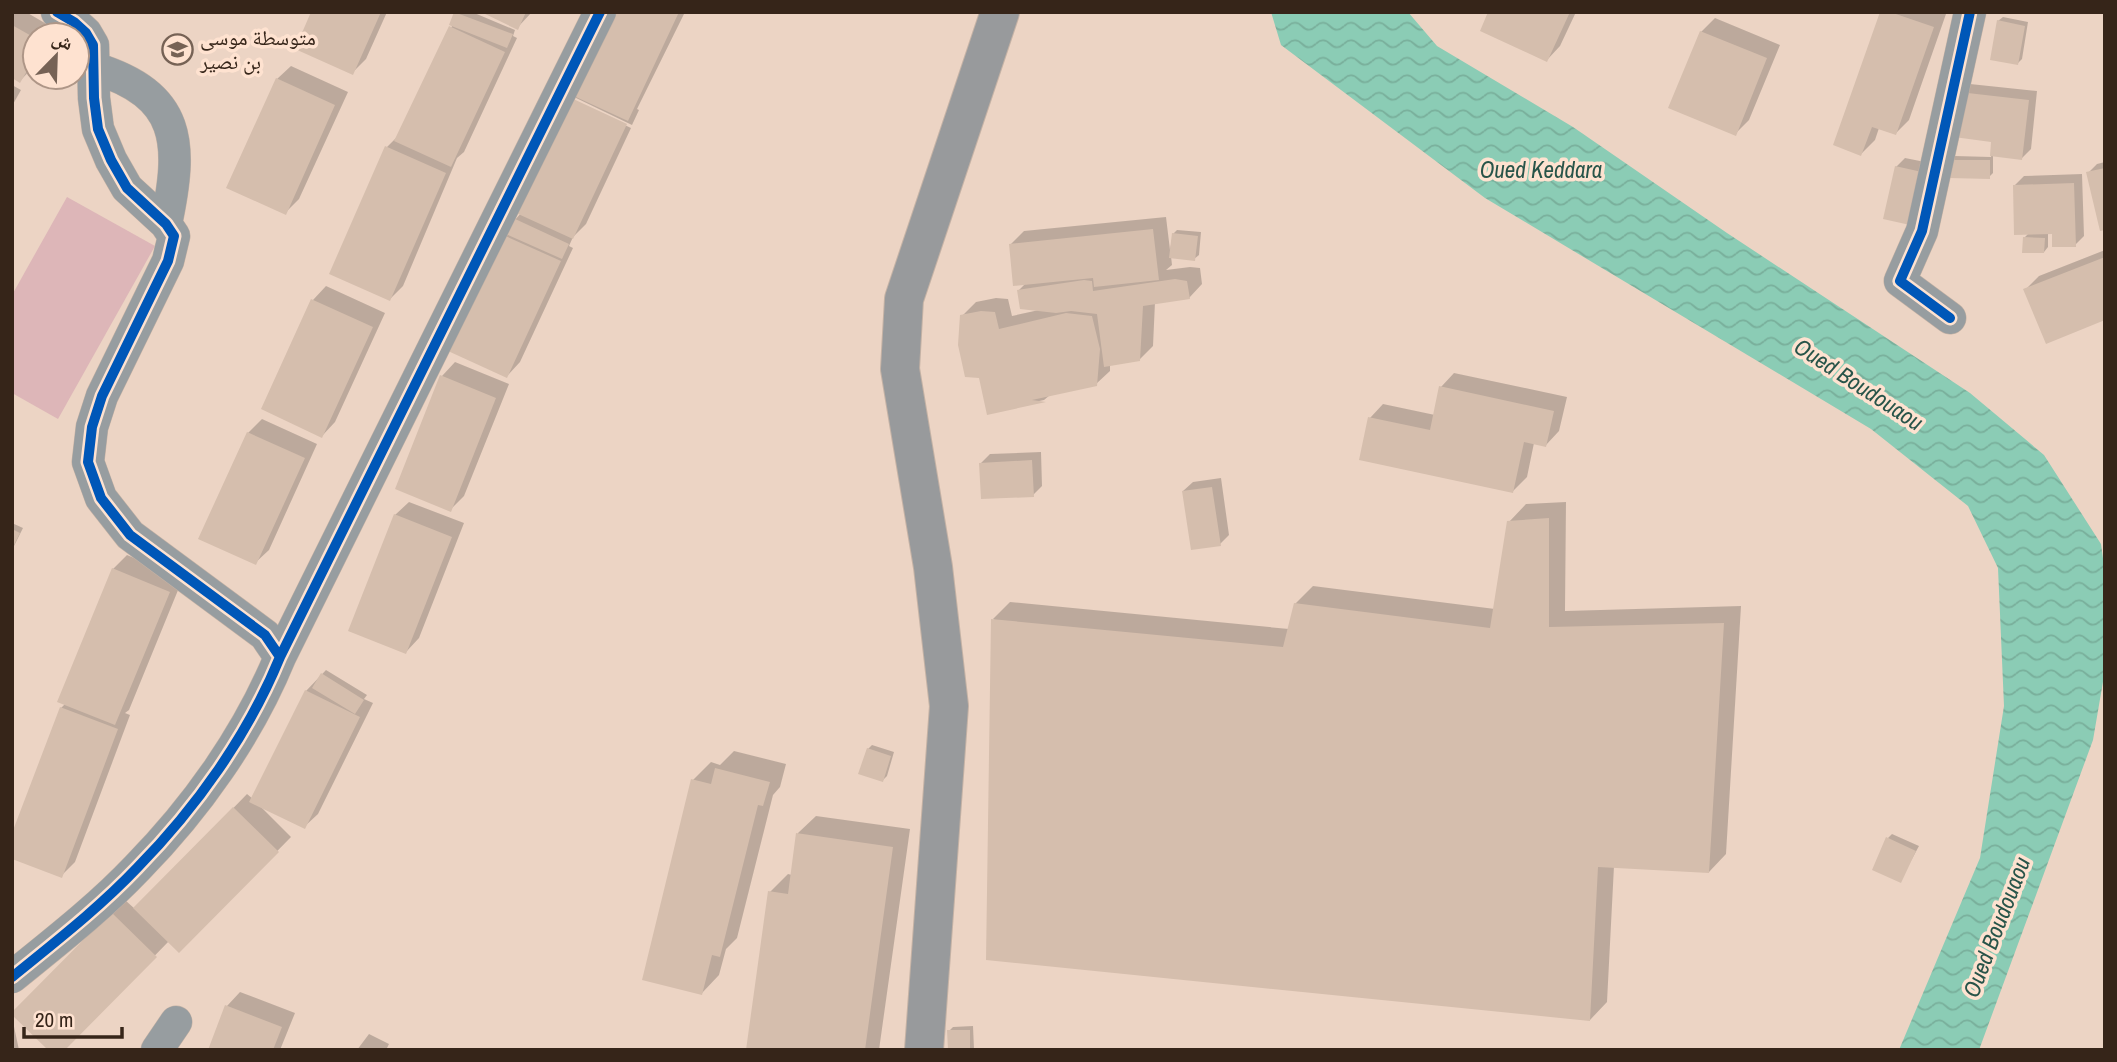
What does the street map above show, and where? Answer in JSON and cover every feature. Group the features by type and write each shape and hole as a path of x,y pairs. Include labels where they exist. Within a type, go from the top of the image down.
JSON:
{"main road":[{"path":"924,1050 949,706 933,567 900,369 904,299 1000,12"}],"street":[{"path":"57,12 74,22 86,33 93,45 94,98 98,129 111,160 127,188 166,224 174,236 173,248 102,396 92,427 88,462 102,498 130,535 265,635 280,657"},
{"path":"12,977 85,918 138,868 190,809 265,695 280,657 600,12"},
{"path":"1950,318 1899,281 1922,231 1970,12"},
{"path":"94,68 120,76 143,89 157,104 167,123 175,145 176,166 166,224"},
{"path":"157,1050 176,1022"}],"shaded area":[{"path":"67,197 155,246 58,419 12,393 12,295"}],"water":[{"name":"Oued Keddara","path":"1271,12 1408,12 1437,46 1573,127 1727,233 1970,393 2044,455 2101,544 2105,573 2105,670 2093,740 1979,1050 1899,1050 1980,858 2004,706 1998,568 1968,506 1871,429 1485,198 1281,45"}],"building":[{"path":"311,12 381,12 353,75 295,49"},
{"path":"454,12 513,34 507,48 449,25"},
{"path":"481,12 526,12 518,30"},
{"path":"613,12 679,12 628,121 576,97"},
{"path":"1488,12 1570,12 1547,62 1480,31"},
{"path":"1880,12 1890,12 1934,27 1896,135 1872,127 1861,156 1833,145"},
{"path":"1997,20 2025,26 2018,65 1990,60"},
{"path":"12,25 21,30 21,81 12,78"},
{"path":"449,26 505,52 451,167 394,141"},
{"path":"1700,31 1767,58 1736,136 1668,108"},
{"path":"276,78 335,105 286,215 226,188"},
{"path":"1959,92 2029,100 2022,160 1990,156 1991,142 1954,137"},
{"path":"569,97 627,124 573,239 516,213"},
{"path":"385,146 446,173 390,301 329,274"},
{"path":"1949,160 1990,160 1990,179 1949,178"},
{"path":"1895,166 1922,172 1910,225 1883,219"},
{"path":"2105,168 2105,230 2100,231 2086,172"},
{"path":"2074,183 2076,247 2052,247 2052,234 2014,235 2013,185"},
{"path":"513,218 569,244 562,259 506,234"},
{"path":"1153,229 1159,280 1094,287 1093,278 1013,286 1009,244"},
{"path":"1172,233 1198,236 1195,261 1169,258"},
{"path":"501,234 561,261 507,378 448,351"},
{"path":"2023,237 2045,238 2044,253 2022,253"},
{"path":"2105,257 2105,320 2046,344 2023,289"},
{"path":"1175,279 1187,281 1190,299 1143,306 1140,361 1104,367 1097,314 1020,309 1017,290 1084,280 1092,281 1093,291"},
{"path":"311,299 373,327 322,438 261,409"},
{"path":"981,311 995,312 999,329 1066,313 1092,316 1100,349 1097,386 1032,400 1046,402 987,415 979,378 965,377 958,345 960,315"},
{"path":"440,375 496,398 451,512 395,489"},
{"path":"1439,386 1554,411 1546,447 1524,442 1513,493 1359,460 1368,417 1430,430"},
{"path":"247,432 305,458 256,565 198,539"},
{"path":"1032,460 1034,497 981,499 979,463"},
{"path":"1212,487 1221,546 1191,550 1182,491"},
{"path":"394,514 452,537 406,654 348,631"},
{"path":"1549,518 1549,627 1724,623 1709,873 1598,867 1590,1021 986,960 991,619 1283,647 1294,603 1490,628 1507,521"},
{"path":"12,529 20,533 12,549"},
{"path":"112,568 170,592 115,725 57,702"},
{"path":"321,673 364,700 355,714 312,688"},
{"path":"305,690 360,717 305,829 249,802"},
{"path":"60,707 118,729 62,878 12,859 12,833"},
{"path":"867,748 891,756 883,782 858,774"},
{"path":"715,768 770,782 763,806 758,805 720,957 712,955 702,995 642,980 691,779 711,784"},
{"path":"233,807 279,852 179,953 133,908"},
{"path":"796,833 893,847 865,1050 746,1050 768,891 788,894"},
{"path":"1886,837 1916,851 1901,883 1872,870"},
{"path":"111,912 157,957 65,1050 48,1050 12,1012"},
{"path":"225,1005 282,1027 273,1050 208,1050"},
{"path":"947,1030 970,1030 970,1050 948,1050"}],"cycle path":[{"path":"57,12 74,22 86,33 93,45 94,98 98,129 111,160 127,188 166,224 174,236 168,261 102,396 92,427 88,462 101,498 130,535 265,635 280,657"},
{"path":"12,977 92,911 159,845 200,795 236,742 267,686 600,12"},
{"path":"1950,318 1900,281 1922,231 1970,12"}],"place":[{"name":"متوسطة موسى بن نصير","path":"177,49"}],"water label":[{"name":"Oued Boudouaou","path":"1859,384"},
{"name":"Oued Boudouaou","path":"1996,927"}]}
